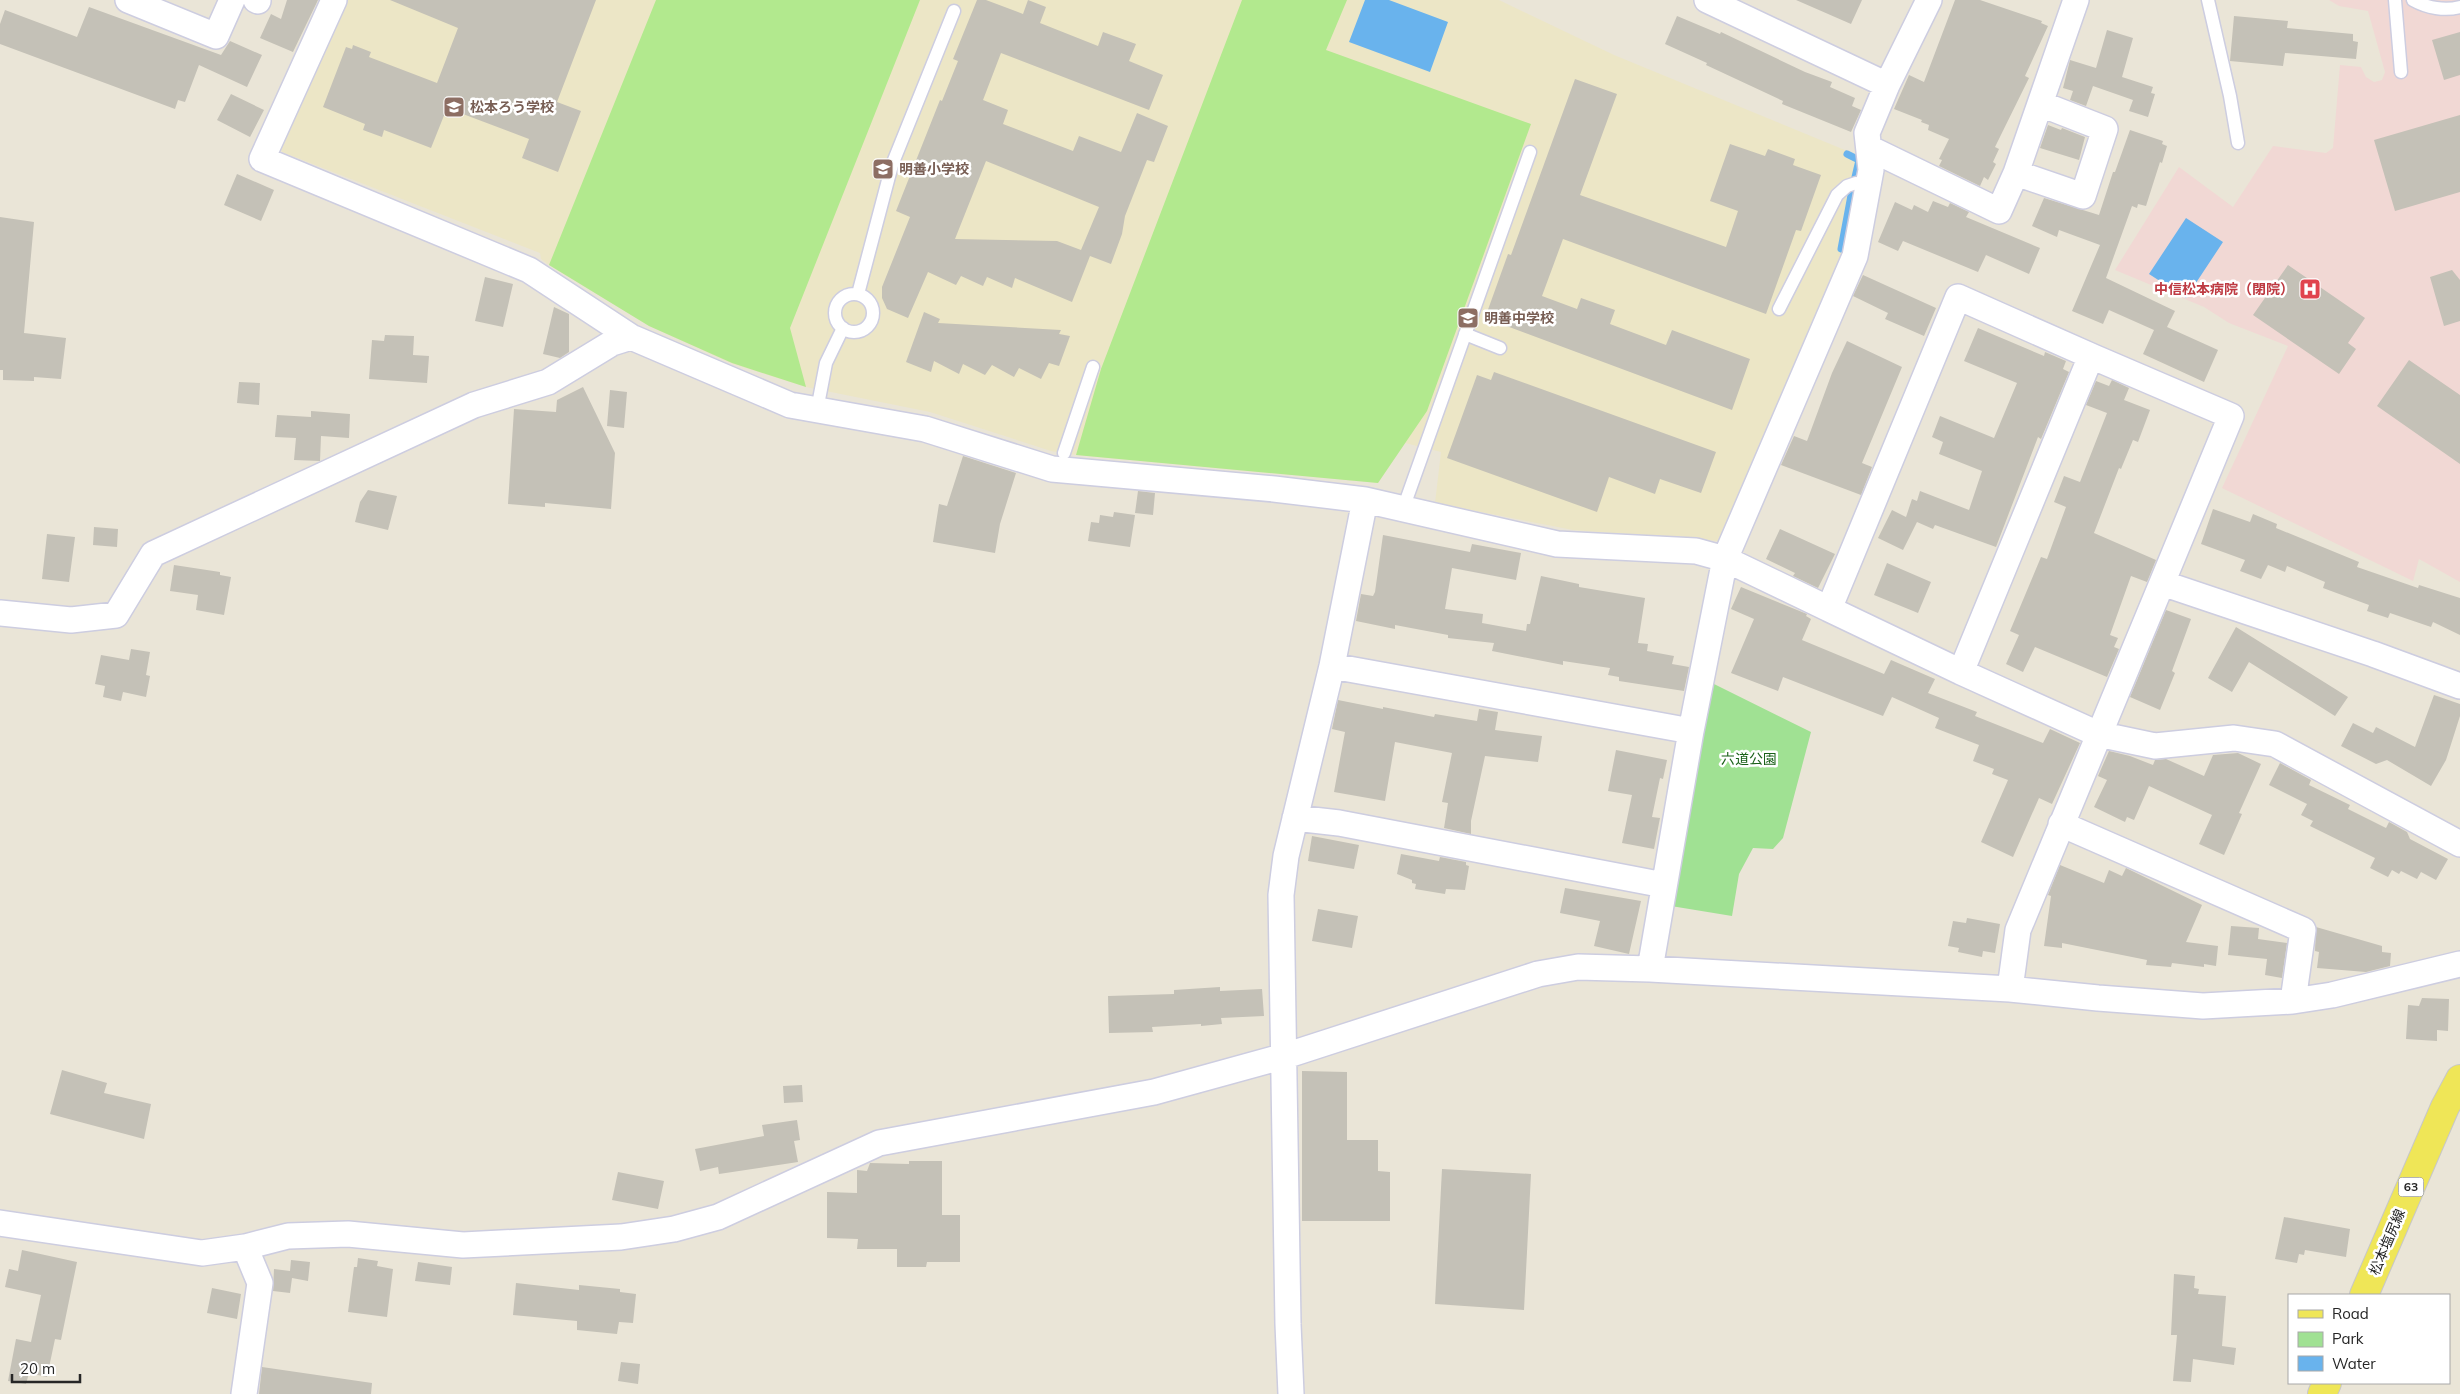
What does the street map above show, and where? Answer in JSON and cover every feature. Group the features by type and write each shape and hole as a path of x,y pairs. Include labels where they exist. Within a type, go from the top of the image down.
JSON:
{"main road":[{"name":"松本塩尻線","path":"2364,1294 2445,1107 2460,1080"}],"street":[{"path":"131,1 216,36 232,0"},
{"path":"334,0 262,159 529,270 631,337 790,405 925,429 1062,461 1366,500 1557,544 1696,551 1725,559 1961,672 2098,734 2155,746 2234,738 2275,744 2458,837"},
{"path":"1707,0 1887,85"},
{"path":"1650,969 1691,731 1725,559 1855,256 1863,182 1871,170 1867,133 1887,85 1928,0"},
{"path":"1869,148 1999,211 2016,173 2076,0"},
{"path":"2016,173 2083,196 2105,129 2041,104"},
{"path":"1829,609 1958,297 2231,416 2018,930 2010,989"},
{"path":"0,613 71,620 116,615 153,554 474,405 548,382 612,343 631,337"},
{"path":"1961,672 2091,356"},
{"path":"1291,1394 1288,1324 1282,895 1286,856 1332,666 1366,500"},
{"path":"2162,583 2373,654 2460,686"},
{"path":"1332,666 1691,731"},
{"path":"1295,818 1339,823 1664,885"},
{"path":"2061,824 2303,930 2293,1002"},
{"path":"0,1223 202,1253 245,1247 288,1236 348,1234 463,1245 621,1237 674,1229 718,1217 879,1143 1154,1092 1285,1056 1538,974 1578,968 1650,969 2010,989 2203,1006 2293,1002 2332,995 2460,964"},
{"path":"244,1394 260,1283 245,1247"}],"lane":[{"path":"2208,0 2208,8 2230,96 2238,143"},
{"path":"2395,0 2401,72"},
{"path":"2414,0 2425,6 2453,9 2460,7"},
{"path":"858,294 892,165 954,11"},
{"path":"1403,509 1530,152"},
{"path":"1779,309 1837,195 1847,186 1863,182"},
{"path":"858,294 870,302 873,307 872,320 869,325 859,332 843,328 835,316 837,303 847,295 858,294"},
{"path":"818,410 826,363 843,328"},
{"path":"1465,334 1500,348"},
{"path":"1062,461 1094,368"}],"shaded area":[{"path":"342,0 1499,0 1614,55 1857,155 1862,159 1839,268 1719,541 1573,530 1435,503 1441,452 1405,443 1378,483 1076,455 1051,451 930,412 806,387 733,364 649,326 549,265 541,259 540,253 282,152 278,141"},
{"name":"中信松本病院（閉院）","path":"2329,0 2460,0 2460,582 2419,559 2413,581 2222,488 2288,346 2229,323 2204,307 2115,270 2179,167 2233,207 2273,146 2326,153 2333,148 2340,65 2361,67 2366,77 2374,82 2382,80 2385,72 2368,11 2339,6"}],"green space":[{"path":"656,0 920,0 790,328 806,387 732,363 649,326 549,265"},
{"path":"1242,0 1347,0 1326,50 1531,124 1427,411 1378,483 1076,455 1101,369"},
{"name":"六道公園","path":"1708,684 1714,684 1811,732 1783,838 1773,849 1753,848 1739,874 1732,916 1671,906"}],"water":[{"path":"1365,0 1389,0 1448,22 1430,72 1349,42"},
{"path":"2186,218 2223,242 2186,298 2149,274"}],"building":[{"path":"287,0 318,0 293,52 260,38 271,14 281,19"},
{"path":"390,0 596,0 557,102 581,111 558,172 522,158 529,139 447,108 431,148 384,130 382,137 363,130 365,124 323,107 346,47 352,49 353,45 371,52 369,57 437,83 458,28"},
{"path":"977,0 986,0 1023,14 1028,0 1046,7 1040,23 1098,46 1103,32 1136,44 1129,61 1163,75 1149,110 1001,53 983,100 1008,110 1003,124 1073,151 1079,136 1121,152 1137,113 1168,126 1154,162 1147,160 1125,216 1122,234 1111,264 1090,256 1072,302 1015,278 1012,288 987,277 983,286 961,276 956,285 928,272 908,318 887,309 882,298 882,287 910,217 896,211 940,100 942,101 958,61 953,59","holes":["986,161 1099,207 1081,250 1057,241 955,239"]},
{"path":"1796,0 1862,0 1851,24"},
{"path":"1955,0 1980,0 2042,21 2041,23 2048,26 2025,76 2029,78 1995,147 1999,149 1993,162 1996,164 1988,180 1984,177 1980,186 1939,166 1942,160 1939,159 1949,139 1928,130 1929,125 1921,122 1922,120 1894,109 1909,75 1924,82"},
{"path":"89,7 221,55 230,41 262,55 247,87 199,65 185,102 178,100 175,109 0,44 0,24 5,10 77,37"},
{"path":"1677,16 1720,34 1721,32 1805,72 1832,82 1830,87 1855,98 1852,106 1861,110 1851,132 1782,104 1783,101 1665,44"},
{"path":"2234,16 2288,21 2287,28 2353,34 2353,41 2358,42 2356,59 2285,53 2283,66 2230,61"},
{"path":"2107,30 2133,38 2122,77 2153,87 2151,93 2155,94 2148,117 2129,111 2133,100 2093,86 2086,106 2070,100 2073,91 2063,88 2070,60 2096,68"},
{"path":"2460,32 2460,75 2444,80 2432,40"},
{"path":"1575,79 1617,94 1580,195 1726,247 1738,211 1710,201 1730,144 1765,156 1768,149 1795,159 1793,165 1821,175 1801,231 1796,230 1766,314 1563,239 1542,296 1577,309 1581,298 1615,310 1610,324 1666,345 1672,330 1750,359 1732,410 1485,318 1508,254 1511,255"},
{"path":"231,94 264,110 250,137 217,120"},
{"path":"2460,115 2460,192 2395,211 2374,140"},
{"path":"2048,125 2085,137 2079,160 2040,148"},
{"path":"2130,130 2163,141 2162,144 2167,146 2146,206 2138,204 2137,208 2132,206 2106,278 2175,311 2167,327 2218,350 2204,382 2143,354 2154,330 2109,310 2103,324 2072,311 2100,245 2059,230 2057,237 2032,226 2044,198 2099,215 2113,172 2115,172"},
{"path":"237,174 274,190 261,221 224,205"},
{"path":"1933,201 1948,207 1950,203 1969,212 1966,217 2040,248 2029,274 1986,255 1978,272 1903,241 1898,251 1878,242 1895,202 1912,210 1914,205 1928,212"},
{"path":"0,217 34,222 24,333 66,338 61,379 34,377 34,381 3,380 3,370 0,370"},
{"path":"2288,265 2365,318 2348,343 2356,349 2339,374 2253,315"},
{"path":"2452,270 2460,280 2460,321 2444,326 2430,277"},
{"path":"1863,275 1936,308 1924,336 1885,319 1888,313 1853,296"},
{"path":"485,277 513,284 503,327 475,321"},
{"path":"554,307 569,314 569,352 560,358 543,354"},
{"path":"924,312 940,319 938,323 1061,330 1059,334 1070,336 1059,366 1049,363 1041,379 1019,368 1014,377 992,365 985,375 963,364 959,374 934,361 931,372 906,362"},
{"path":"1978,328 2044,356 2045,352 2066,361 2063,369 2069,372 2041,439 2038,437 1996,547 1935,525 1933,529 1917,522 1903,550 1878,538 1892,510 1906,517 1912,499 1917,501 1920,491 1969,510 1982,471 1939,454 1943,442 1932,437 1940,416 1994,438 2017,383 1964,361"},
{"path":"385,335 414,336 413,355 429,356 427,383 369,379 372,340 384,341"},
{"path":"1847,341 1902,367 1862,463 1872,467 1861,495 1781,465 1794,436 1807,441 1832,373"},
{"path":"2409,360 2460,395 2460,464 2377,406"},
{"path":"1494,372 1716,452 1701,493 1660,479 1655,494 1609,477 1597,512 1447,458 1477,375 1491,380"},
{"path":"2112,380 2129,388 2124,400 2150,410 2138,442 2133,440 2121,469 2119,468 2094,533 2156,560 2147,582 2131,576 2110,635 2118,638 2114,647 2119,649 2107,677 2035,647 2023,672 2006,664 2019,635 2010,631 2041,557 2047,559 2066,507 2054,502 2064,476 2080,482 2107,413 2086,405 2096,381 2109,386"},
{"path":"239,382 260,383 259,405 237,403"},
{"path":"583,387 615,453 611,509 545,503 545,507 508,504 514,409 556,412 557,400"},
{"path":"610,390 627,392 624,428 607,426"},
{"path":"311,411 350,414 349,438 321,436 320,461 294,460 296,438 275,437 277,415 311,417"},
{"path":"963,456 1016,473 1000,524 995,553 933,542 939,504 947,506"},
{"path":"368,490 397,496 388,530 355,522 360,502"},
{"path":"1138,491 1155,493 1153,515 1135,513"},
{"path":"2213,509 2250,522 2253,514 2277,524 2276,528 2359,562 2357,567 2418,588 2419,585 2460,598 2460,635 2433,622 2431,627 2390,613 2388,618 2367,611 2369,605 2323,588 2325,582 2287,566 2285,572 2268,565 2261,579 2240,571 2245,560 2201,544"},
{"path":"1114,512 1135,515 1130,547 1088,541 1091,522 1099,523 1100,515 1113,517"},
{"path":"94,527 118,529 117,547 93,545"},
{"path":"1780,529 1835,554 1818,588 1793,576 1795,573 1766,559"},
{"path":"47,534 75,537 69,582 42,579"},
{"path":"1383,535 1470,552 1472,544 1521,553 1516,580 1452,568 1445,609 1483,614 1482,623 1526,631 1527,624 1530,624 1541,576 1579,584 1579,587 1645,598 1638,643 1648,644 1647,651 1674,656 1672,664 1689,667 1684,691 1619,681 1619,677 1608,675 1610,668 1563,661 1563,665 1492,651 1494,643 1448,638 1448,635 1395,625 1395,629 1356,621 1361,594 1373,596 1375,592"},
{"path":"1887,563 1931,582 1918,613 1874,595"},
{"path":"174,565 220,572 220,575 231,577 224,615 196,610 198,595 170,591"},
{"path":"1741,587 1807,614 1806,616 1811,619 1802,640 1884,674 1891,660 1935,679 1928,693 1977,712 1975,716 2043,743 2050,729 2080,743 2052,804 2039,798 2013,857 1981,842 2008,780 1992,774 1994,769 1973,761 1979,745 1935,728 1939,718 1892,697 1883,716 1783,677 1778,691 1731,673 1754,619 1731,609"},
{"path":"2166,610 2191,619 2172,671 2175,673 2160,710 2130,697"},
{"path":"2236,627 2348,697 2335,716 2249,662 2232,692 2208,678"},
{"path":"131,649 150,652 146,675 150,676 146,697 123,692 121,701 103,697 105,686 95,684 101,655 129,660"},
{"path":"2434,695 2460,704 2460,716 2446,760 2431,786 2387,760 2376,764 2341,746 2353,723 2373,733 2376,727 2415,747"},
{"path":"1338,700 1434,717 1435,714 1477,721 1479,709 1498,712 1495,730 1542,736 1538,762 1485,756 1471,821 1471,834 1444,828 1448,803 1442,802 1452,753 1395,742 1385,801 1334,792 1345,732 1332,729"},
{"path":"1616,750 1667,760 1663,779 1660,778 1652,817 1660,818 1654,849 1622,843 1632,795 1608,791"},
{"path":"2109,751 2130,756 2153,765 2155,760 2166,759 2204,776 2213,755 2238,753 2261,764 2239,813 2242,814 2224,855 2199,844 2212,815 2149,786 2134,820 2127,817 2125,822 2094,807 2107,780 2098,776"},
{"path":"2280,763 2311,780 2309,785 2350,805 2348,809 2386,828 2389,822 2407,832 2410,839 2448,859 2436,880 2421,872 2417,879 2401,871 2399,874 2392,870 2388,877 2370,868 2375,858 2310,826 2313,821 2301,815 2307,804 2269,785"},
{"path":"1312,836 1359,845 1354,869 1308,861"},
{"path":"1401,854 1439,861 1440,857 1466,862 1466,865 1469,866 1465,890 1446,889 1445,894 1415,889 1416,884 1412,883 1412,880 1397,874"},
{"path":"2060,865 2104,883 2109,870 2122,876 2126,868 2202,905 2186,942 2218,946 2216,966 2204,964 2204,967 2172,963 2171,967 2146,965 2147,960 2062,943 2062,948 2044,946 2051,896 2048,895"},
{"path":"1565,888 1641,901 1629,954 1594,946 1600,921 1560,913"},
{"path":"1318,909 1358,916 1352,948 1312,941"},
{"path":"1967,918 2000,924 1995,953 1983,951 1982,957 1958,952 1959,948 1948,946 1953,921 1966,923"},
{"path":"2231,926 2259,928 2258,939 2287,943 2282,978 2265,975 2267,959 2228,955"},
{"path":"2316,927 2382,946 2382,952 2391,953 2390,966 2366,972 2317,968 2319,952 2315,951"},
{"path":"1220,987 1220,991 1262,989 1264,1016 1221,1018 1222,1024 1152,1027 1153,1032 1109,1033 1108,996 1174,994 1174,990"},
{"path":"2422,998 2449,999 2448,1031 2437,1030 2437,1041 2406,1039 2408,1005 2419,1006"},
{"path":"62,1070 107,1083 104,1093 151,1104 144,1139 50,1114"},
{"path":"1302,1071 1347,1072 1347,1140 1378,1140 1378,1171 1390,1172 1390,1221 1302,1221"},
{"path":"802,1085 803,1102 784,1103 783,1086"},
{"path":"797,1120 800,1140 794,1141 798,1162 719,1174 718,1167 700,1171 695,1149 764,1136 762,1125"},
{"path":"909,1161 942,1161 942,1215 960,1215 960,1262 927,1262 926,1267 897,1267 897,1249 857,1249 858,1239 827,1238 827,1192 857,1193 857,1170 867,1171 870,1163 909,1164"},
{"path":"1442,1169 1531,1174 1524,1310 1435,1304"},
{"path":"618,1172 664,1181 658,1209 612,1200"},
{"path":"2284,1217 2350,1229 2346,1257 2305,1250 2304,1255 2299,1254 2297,1263 2275,1259"},
{"path":"22,1250 77,1262 61,1340 55,1339 47,1377 29,1373 26,1384 8,1381 16,1339 31,1342 41,1295 5,1287 9,1269 18,1271"},
{"path":"358,1258 378,1261 377,1266 393,1269 387,1317 348,1312 354,1267 357,1267"},
{"path":"291,1260 310,1262 308,1281 292,1278 290,1293 273,1291 274,1269 290,1271"},
{"path":"418,1262 452,1267 450,1285 415,1281"},
{"path":"2174,1274 2195,1276 2194,1288 2199,1289 2198,1294 2226,1296 2222,1346 2236,1348 2234,1365 2193,1359 2191,1382 2173,1381 2177,1335 2171,1335"},
{"path":"516,1283 579,1290 579,1285 620,1289 620,1292 636,1294 633,1323 619,1322 617,1334 577,1330 577,1321 513,1315"},
{"path":"212,1288 241,1294 237,1319 207,1313"},
{"path":"621,1362 640,1364 638,1384 618,1381"},
{"path":"262,1367 372,1383 371,1394 259,1394"}],"waterway":[{"path":"1847,154 1859,160 1855,177"},
{"path":"1841,249 1852,190"}],"place":[{"name":"松本ろう学校","path":"454,107"},
{"name":"明善小学校","path":"883,169"},
{"name":"中信松本病院（閉院）","path":"2310,289"},
{"name":"明善中学校","path":"1468,318"}]}
